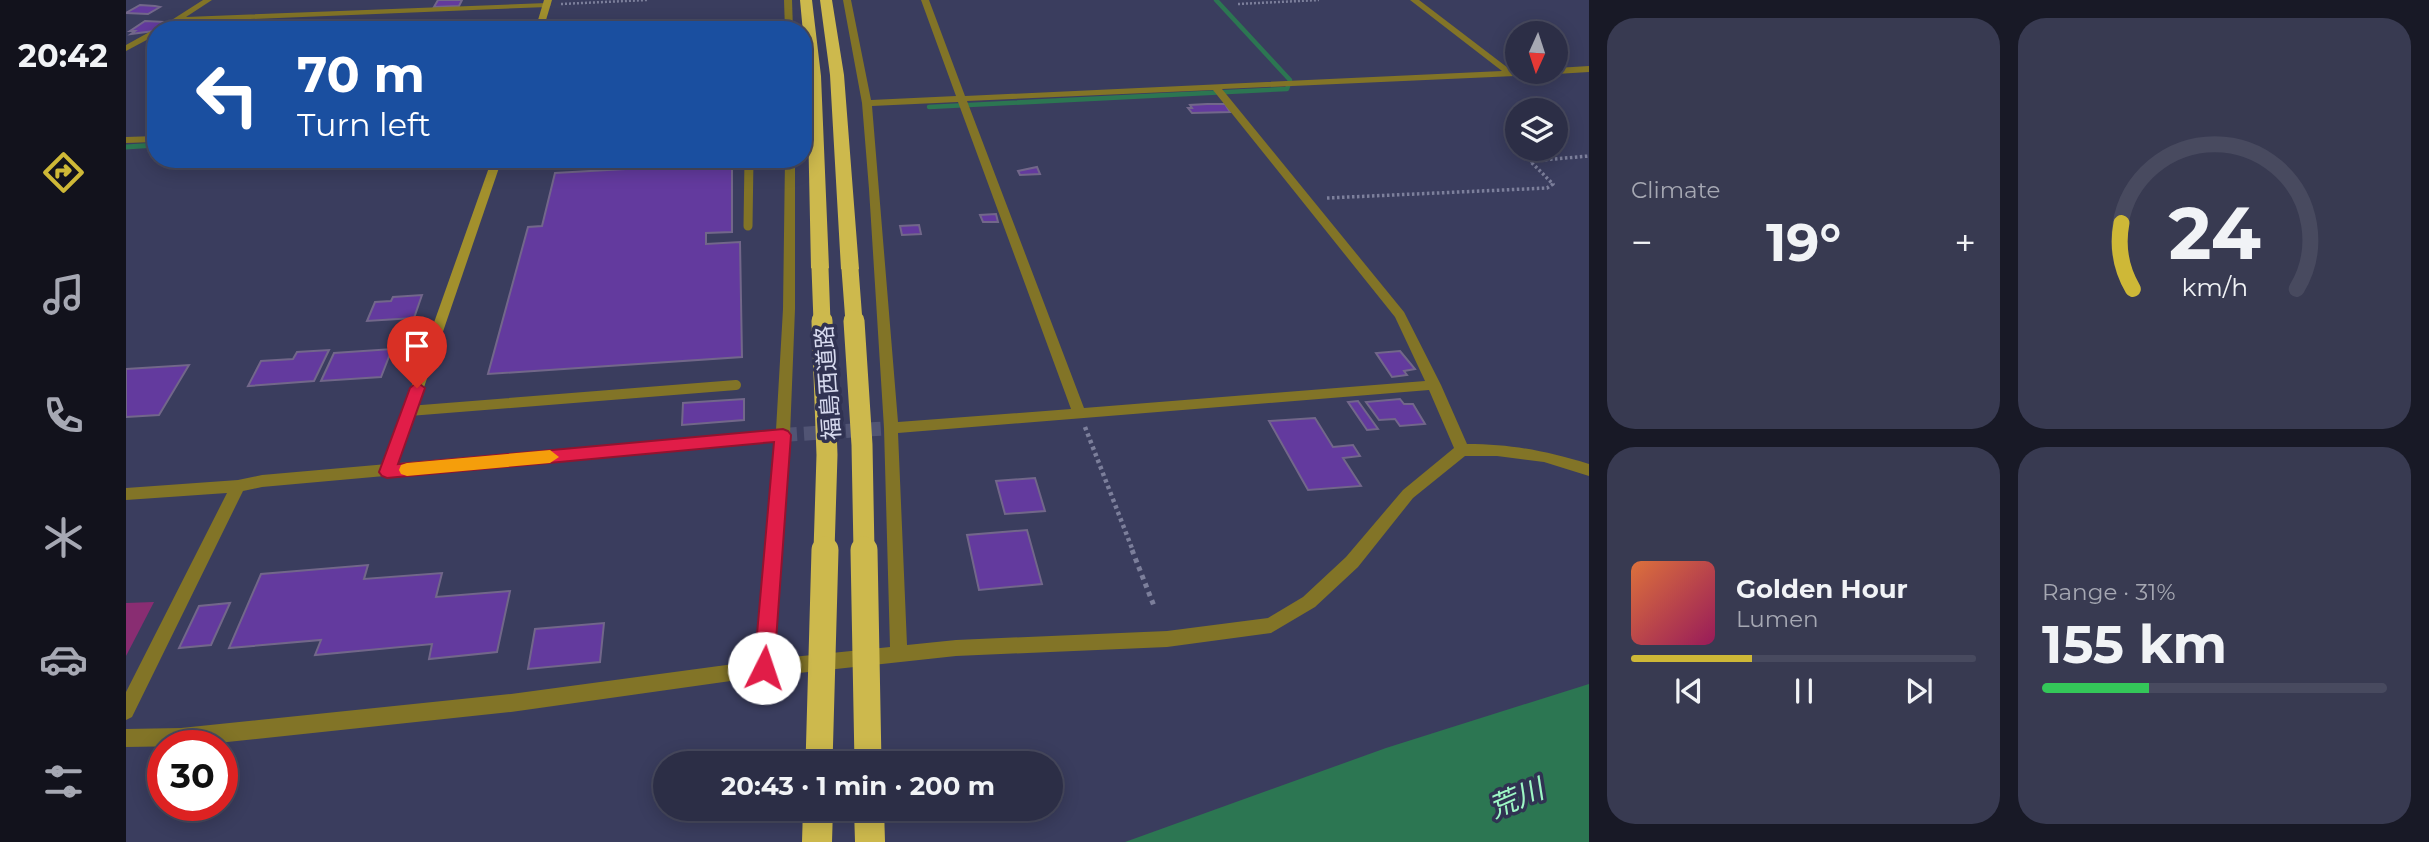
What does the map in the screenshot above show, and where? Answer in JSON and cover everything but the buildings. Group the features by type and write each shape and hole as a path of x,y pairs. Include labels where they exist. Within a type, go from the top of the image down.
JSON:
{"highway":[{"name":"福島西道路","path":"807,0 809,21"},
{"name":"福島西道路","path":"826,0 837,75 862,445 868,751"},
{"name":"福島西道路","path":"812,54 827,455 819,751"},
{"path":"817,842 818,821"},
{"path":"869,821 870,842"}],"street":[{"path":"178,20 208,0"},
{"path":"788,0 789,21"},
{"path":"847,0 867,103 891,428 899,654"},
{"path":"925,0 1080,414"},
{"path":"1414,0 1505,69"},
{"path":"178,20 548,2 542,21"},
{"path":"126,36 147,37"},
{"path":"126,48 147,37"},
{"path":"1568,70 1589,69"},
{"path":"867,103 1505,73"},
{"path":"1215,87 1400,315 1462,450"},
{"path":"126,140 147,139"},
{"path":"387,472 494,168"},
{"path":"764,668 783,435 789,309 790,168"},
{"path":"891,428 1434,385"},
{"path":"126,494 783,435"},
{"path":"126,738 181,737 511,703 764,668 956,648 1167,639 1271,625 1309,602 1352,562 1408,494 1462,450 1497,450 1544,456 1589,470"},
{"path":"126,711 238,485"}],"lane":[{"path":"748,226 749,168"},
{"path":"409,411 736,385"}],"path":[{"path":"548,2 648,0"},
{"path":"1237,4 1319,0"},
{"path":"1307,199 1547,188 1553,184 1530,161 1589,156"},
{"path":"1080,414 1154,606"}],"shaded area":[{"path":"154,602 126,656 126,603"}],"water":[{"name":"荒川","path":"1589,684 1589,842 1125,842 1386,748"}],"waterway":[{"path":"929,107 1287,89 1290,80 1216,0"},
{"path":"126,147 147,146"}],"tunnel":[{"path":"783,435 891,428"}],"slow traffic":[{"path":"407,470 550,457"}],"route":[{"path":"417,388 387,472 783,435 764,668"}]}
